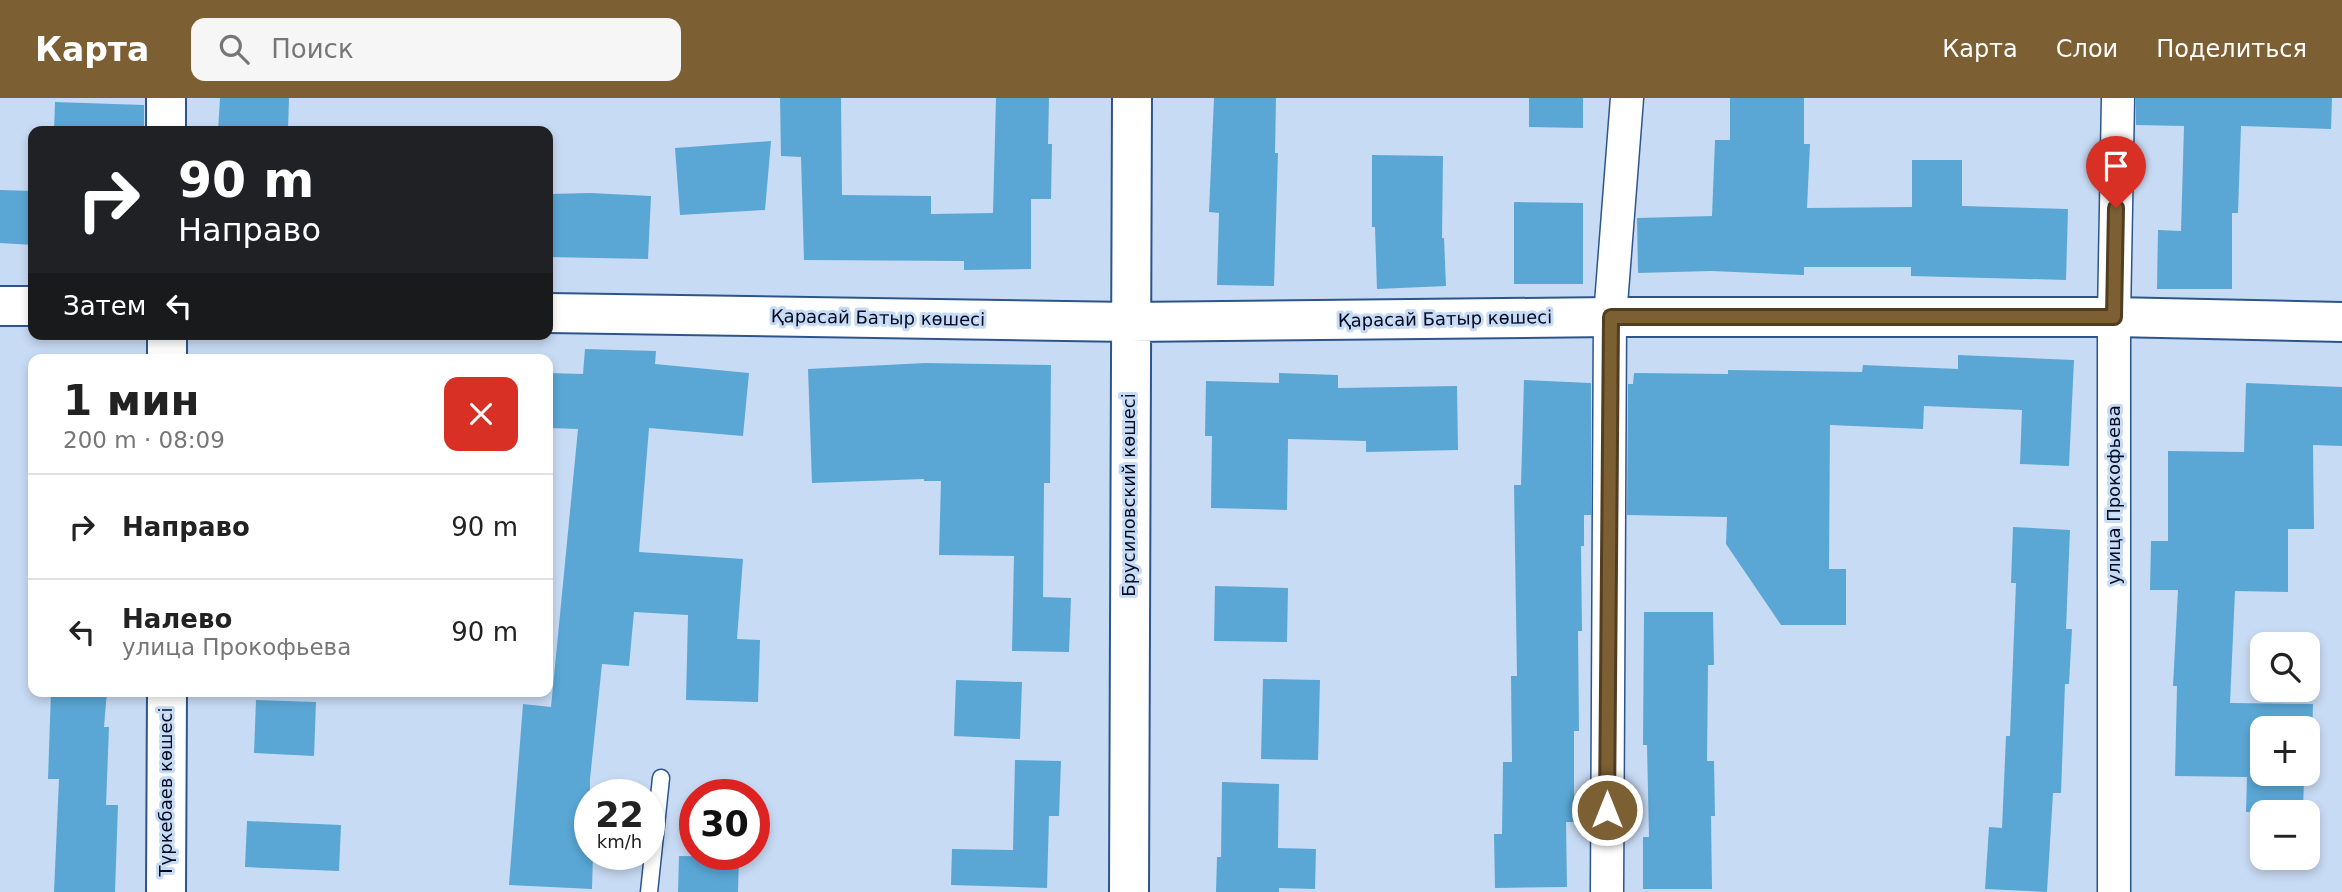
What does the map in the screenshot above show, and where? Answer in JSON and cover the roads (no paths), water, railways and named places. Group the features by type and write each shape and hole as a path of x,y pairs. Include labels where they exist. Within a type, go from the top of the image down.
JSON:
{"street":[{"path":"166,98 166,126"},
{"name":"Брусиловский көшесі","path":"1129,892 1132,98"},
{"path":"1607,892 1611,317 1627,98"},
{"name":"улица Прокофьева","path":"2114,892 2114,317 2118,98"},
{"path":"0,306 28,306"},
{"name":"Қарасай Батыр көшесі","path":"553,313 1130,322 1611,317 2114,317 2342,322"},
{"name":"Түркебаев көшесі","path":"166,892 167,697"}],"lane":[{"path":"649,892 661,778"}]}
